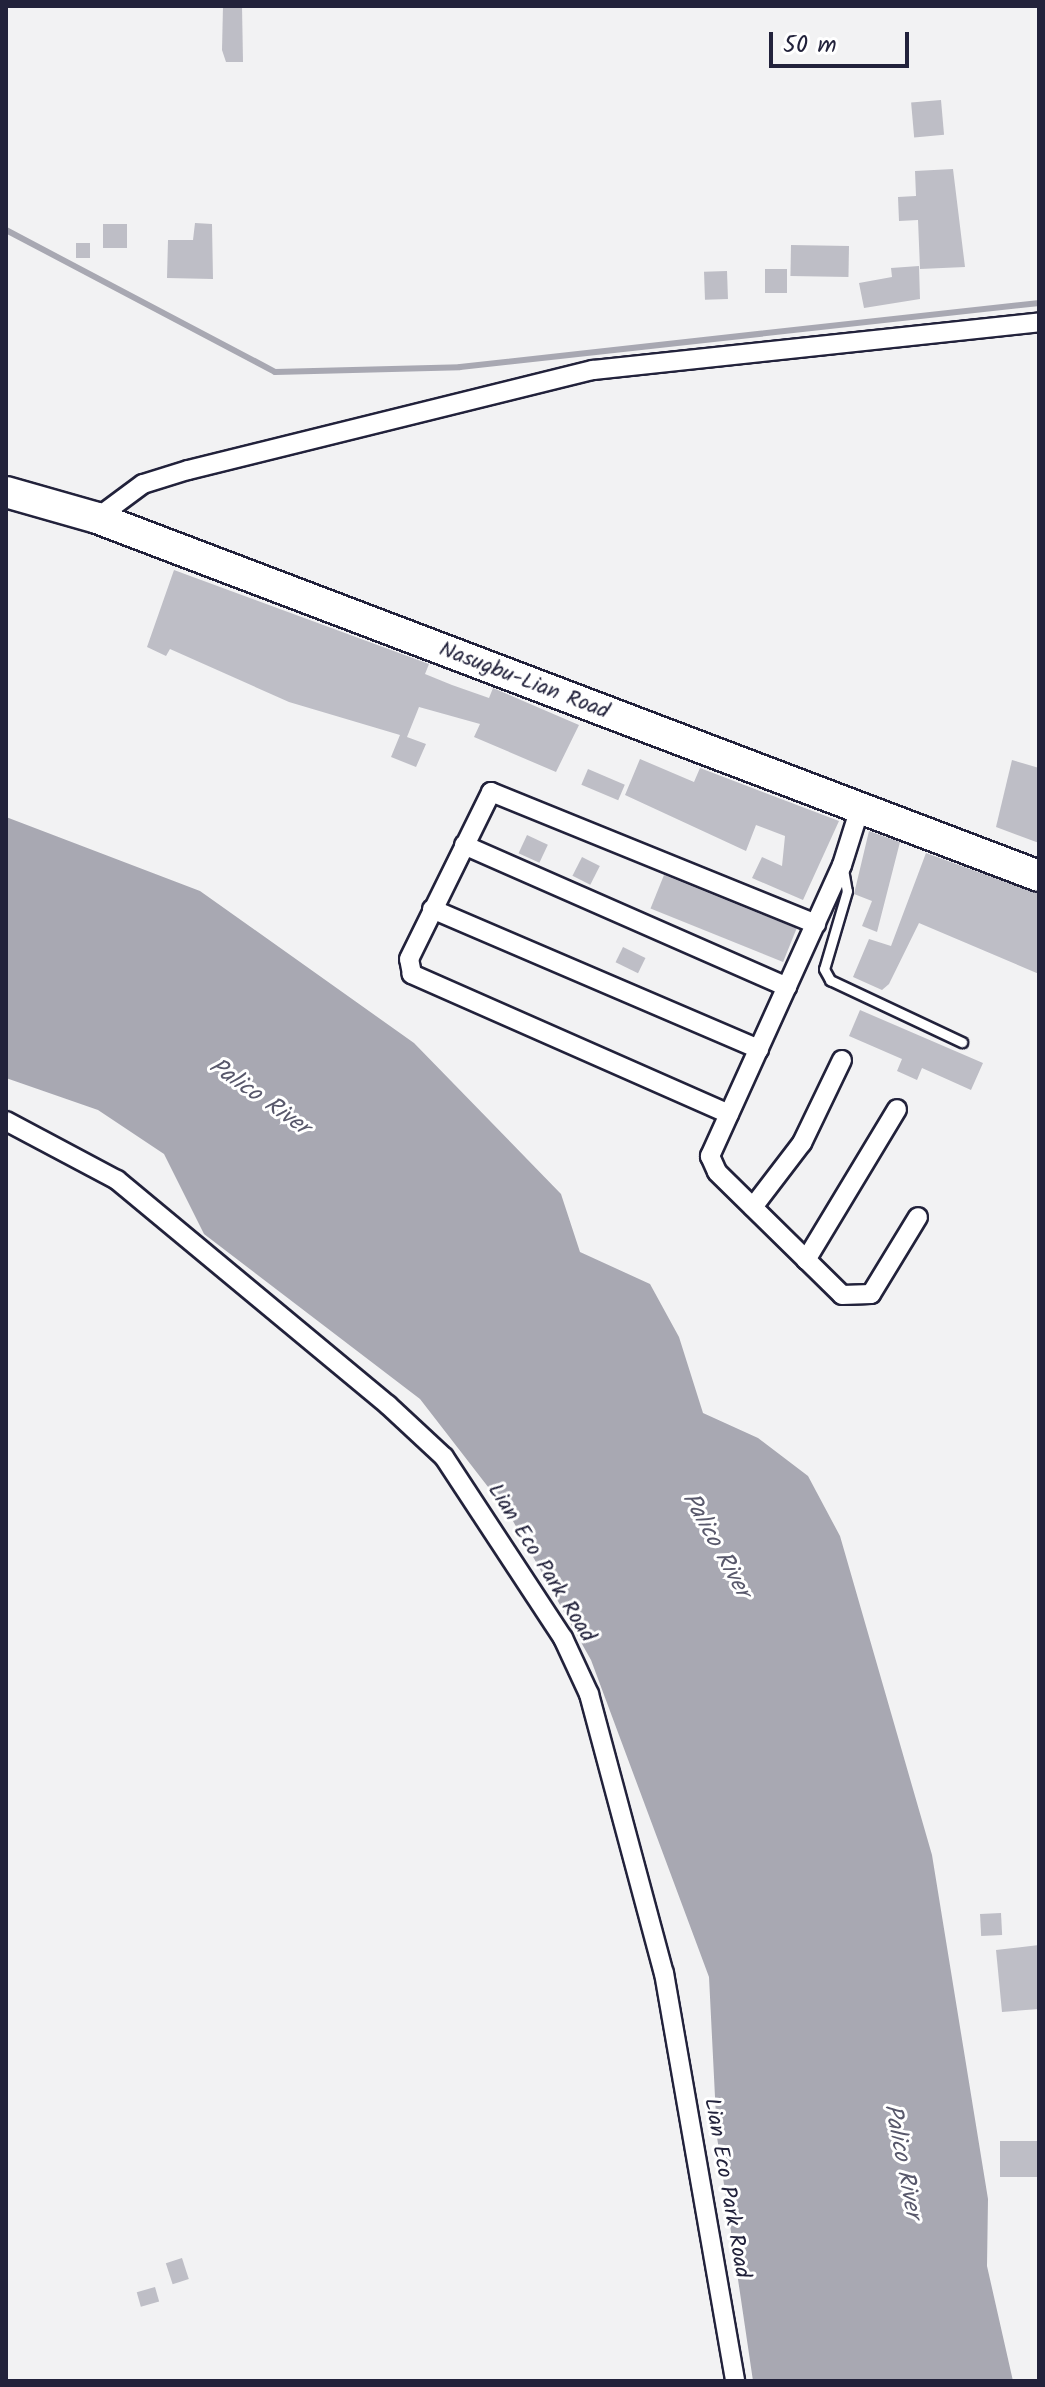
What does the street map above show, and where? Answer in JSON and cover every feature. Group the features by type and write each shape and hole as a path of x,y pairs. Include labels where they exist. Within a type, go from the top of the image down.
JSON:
{"main road":[{"name":"Nasugbu-Lian Road","path":"6,492 97,518 1039,876"}],"street":[{"path":"97,518 143,484 188,470 593,370 1039,322"},
{"path":"729,1114 412,974 409,959 491,792 816,924"},
{"path":"860,808 842,865 710,1156 753,1207 842,1295 871,1294 918,1217"},
{"path":"464,845 787,987"},
{"path":"432,909 759,1049"},
{"path":"753,1207 802,1143 842,1060"},
{"path":"806,1260 897,1109"},
{"name":"Lian Eco Park Road","path":"6,1121 117,1180 388,1405 444,1457 563,1638 589,1694 664,1973 735,2381"}],"lane":[{"path":"842,865 847,891 824,969 830,980 962,1042"}],"water":[{"name":"Palico River","path":"6,817 200,891 414,1043 561,1194 580,1252 650,1284 679,1337 703,1413 758,1438 808,1476 840,1536 932,1855 988,2199 987,2266 1013,2381 753,2381 717,2137 709,1977 591,1660 509,1514 420,1399 204,1234 164,1154 98,1110 6,1078"}],"building":[{"path":"223,6 242,6 243,62 226,62 222,50"},
{"path":"941,100 944,135 914,137 911,103"},
{"path":"953,169 965,267 920,269 918,220 899,221 898,197 916,196 915,171"},
{"path":"195,223 212,224 213,279 167,278 168,240 193,240"},
{"path":"103,224 127,224 127,248 103,248"},
{"path":"76,243 90,243 90,258 76,258"},
{"path":"791,245 849,246 848,277 790,276"},
{"path":"919,266 920,299 864,308 859,283 892,277 891,268"},
{"path":"765,269 787,269 787,293 765,293"},
{"path":"727,271 728,299 705,300 704,272"},
{"path":"174,570 429,664 425,674 452,685 489,698 493,688 579,725 556,772 474,737 480,724 419,707 407,737 426,744 416,767 391,757 400,735 289,702 170,649 166,656 147,647"},
{"path":"640,759 694,782 700,768 839,821 803,900 752,878 762,857 782,866 785,836 756,825 746,851 625,795"},
{"path":"1012,760 1039,768 1039,843 996,827"},
{"path":"588,769 625,785 618,800 581,785"},
{"path":"869,831 900,842 877,932 862,926 872,901 854,894"},
{"path":"527,835 548,845 539,863 519,853"},
{"path":"926,853 1039,894 1039,974 919,923 889,984 882,990 853,977 869,939 891,946"},
{"path":"582,857 600,866 590,885 572,876"},
{"path":"664,875 797,929 783,962 651,908"},
{"path":"623,947 645,958 638,973 616,962"},
{"path":"860,1010 983,1063 971,1090 922,1068 917,1080 897,1071 902,1059 849,1036"},
{"path":"1001,1913 1002,1935 981,1936 980,1914"},
{"path":"1039,1945 1039,2009 1002,2012 996,1950"},
{"path":"1000,2141 1039,2141 1039,2177 1000,2177"},
{"path":"182,2258 189,2279 173,2284 166,2263"},
{"path":"155,2287 159,2301 141,2307 137,2292"}],"waterway":[{"path":"6,230 275,372 460,367 1039,303"}]}
